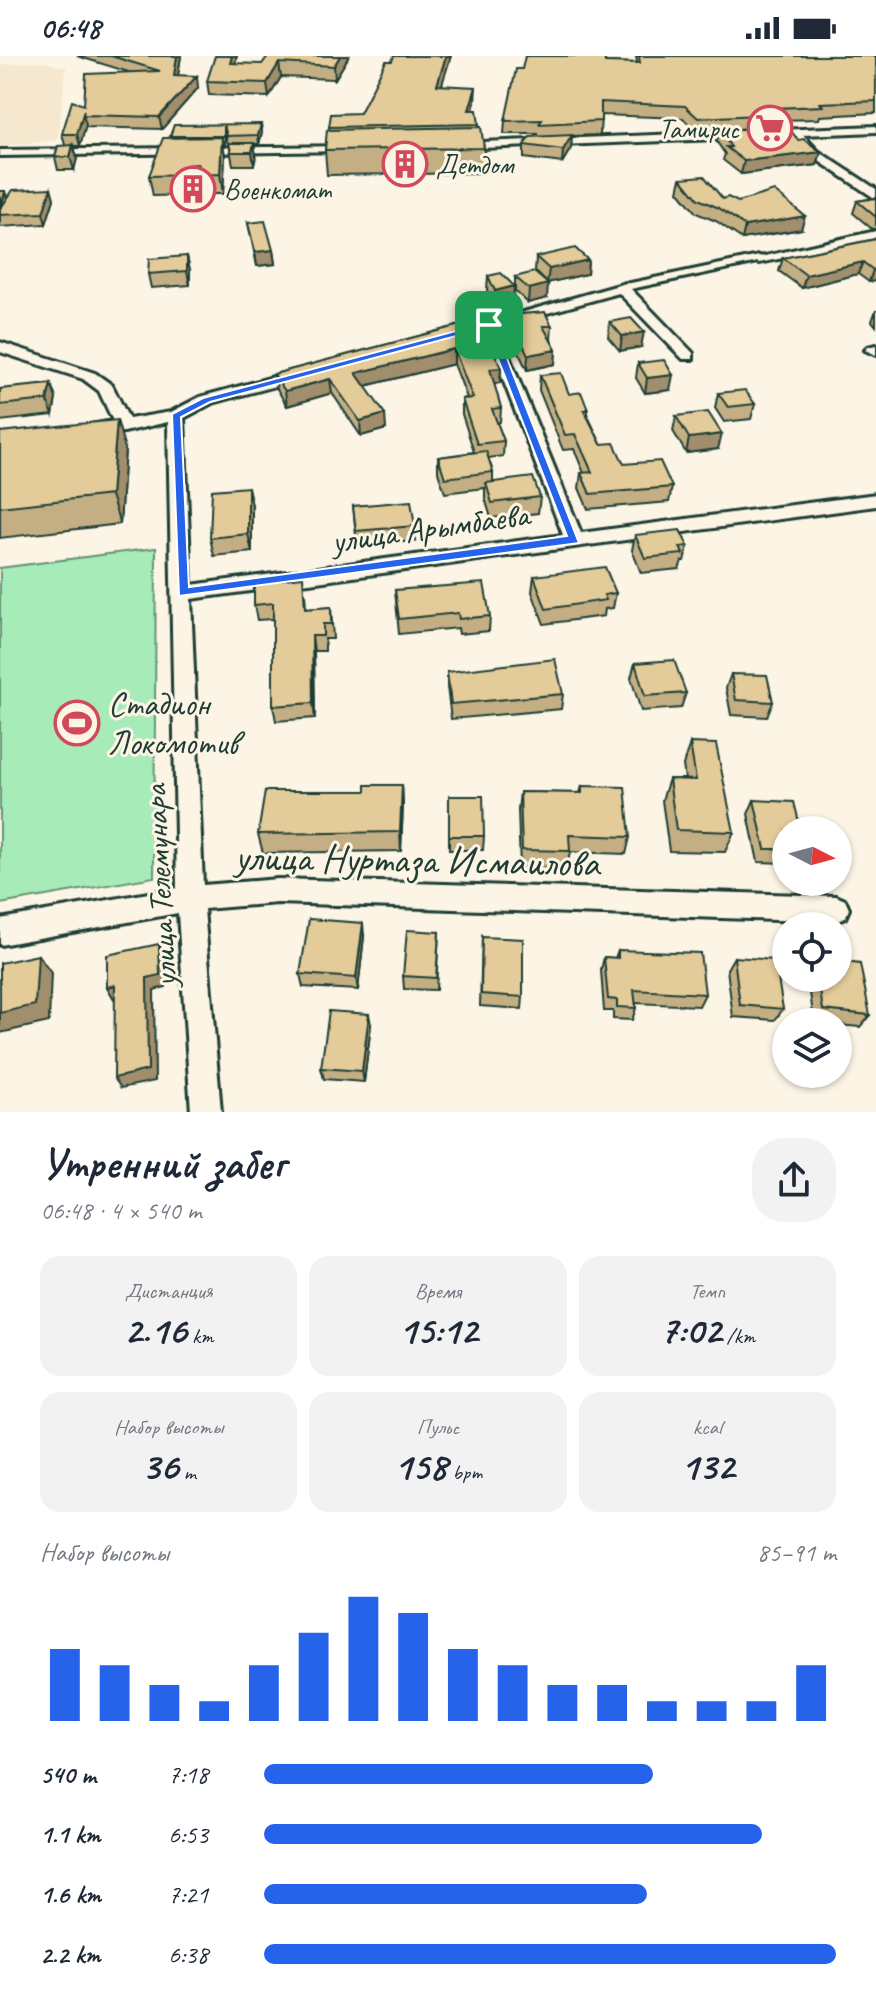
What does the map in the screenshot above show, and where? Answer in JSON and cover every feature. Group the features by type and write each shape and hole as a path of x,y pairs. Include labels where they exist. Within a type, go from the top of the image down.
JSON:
{"street":[{"path":"447,147 876,129"},
{"path":"798,134 814,153 876,195"},
{"path":"0,153 359,148"},
{"path":"440,337 624,287 876,235"},
{"path":"624,287 688,356"},
{"path":"489,325 574,540"},
{"path":"0,347 89,376 106,388 124,427"},
{"path":"77,432 124,427 176,416 206,400 322,369"},
{"name":"улица Телемунара","path":"176,416 190,898 206,1112"},
{"name":"улица Арымбаева","path":"183,593 876,500"},
{"name":"улица Нуртаза Исмаилова","path":"0,932 190,898 278,891 836,909"}],"shaded area":[{"path":"37,61 66,67 58,140 0,146 0,65"}],"green space":[{"name":"Стадион Локомотив","path":"156,548 154,877 0,904 0,568"}],"building":[{"path":"111,56 177,56 174,75 197,76 159,117 83,115 84,110 77,134 62,134 72,101 84,105 86,74 160,71"},
{"path":"215,56 232,56 230,63 262,64 268,56 340,56 334,66 279,63 267,83 207,81"},
{"path":"394,56 446,56 437,85 476,87 469,110 477,110 479,124 329,127 331,114 360,113 386,61 392,61"},
{"path":"525,56 605,56 605,62 640,63 639,56 876,56 876,101 774,108 779,114 698,118 685,106 601,102 601,121 539,124 542,120 505,121 516,69 522,69"},
{"path":"261,124 258,135 227,136 224,125 224,136 170,136 174,125"},
{"path":"481,127 484,148 325,150 327,130"},
{"path":"788,127 798,140 804,139 821,152 744,161 726,147 731,147 719,130"},
{"path":"572,135 563,150 524,145 530,137"},
{"path":"222,137 220,174 200,175 198,164 187,165 187,175 149,176 163,138"},
{"path":"229,143 254,143 252,152 231,152"},
{"path":"73,145 70,157 55,157 58,146"},
{"path":"704,176 723,199 728,197 738,202 774,191 805,216 745,226 719,208 698,199 681,178"},
{"path":"51,188 43,213 0,215 0,191 5,191 1,208 13,190"},
{"path":"876,198 876,217 857,201"},
{"path":"265,221 273,250 255,252 248,223"},
{"path":"876,239 876,269 873,270 863,262 806,275 783,258"},
{"path":"575,248 588,260 549,269 536,257"},
{"path":"187,256 187,271 148,274 149,259"},
{"path":"534,272 548,284 529,289 515,277"},
{"path":"501,273 514,286 495,291 488,276"},
{"path":"545,312 552,326 543,326 556,350 528,355 509,315"},
{"path":"631,318 644,332 622,336 610,322"},
{"path":"468,323 492,347 501,368 490,369 501,408 492,409 504,441 477,444 462,399 473,398 454,349 356,373 385,414 360,421 330,379 285,391 274,374"},
{"path":"664,360 673,375 647,378 638,363"},
{"path":"561,373 569,394 581,392 588,410 584,410 601,444 614,443 624,464 660,461 672,487 590,494 581,473 592,472 575,434 565,435 540,375"},
{"path":"51,384 47,400 0,405 0,389"},
{"path":"745,390 755,404 728,407 718,393"},
{"path":"708,412 722,434 689,438 676,416"},
{"path":"117,420 111,495 0,507 0,432"},
{"path":"486,451 493,472 445,478 438,457"},
{"path":"533,477 540,497 492,503 486,483"},
{"path":"248,487 248,534 210,538 212,490"},
{"path":"411,501 415,526 356,531 353,506"},
{"path":"680,530 688,546 680,547 683,554 645,558 635,535"},
{"path":"605,567 616,593 604,595 606,600 546,609 534,576"},
{"path":"303,577 305,609 331,607 331,624 323,624 323,636 312,636 313,703 273,706 273,603 254,605 254,582"},
{"path":"484,583 490,616 459,619 458,613 399,619 395,590"},
{"path":"555,659 563,694 451,704 447,672"},
{"path":"674,660 686,693 645,696 635,663"},
{"path":"731,674 767,675 773,702 736,700"},
{"path":"690,743 716,744 734,832 676,830 669,779 696,780"},
{"path":"366,785 402,785 400,832 258,834 265,791 366,791"},
{"path":"582,786 625,787 630,837 569,835 570,851 522,850 520,792 582,793"},
{"path":"449,796 483,796 484,836 449,836"},
{"path":"754,800 794,802 798,816 772,816 772,849 765,849"},
{"path":"309,919 363,923 356,978 300,974"},
{"path":"407,930 439,932 436,978 403,976"},
{"path":"482,937 523,939 523,997 481,994"},
{"path":"159,944 160,975 147,978 148,1070 114,1078 115,985 107,987 107,955"},
{"path":"618,950 700,953 705,994 634,990 636,1008 617,1007 617,1000 608,999 604,957 618,958"},
{"path":"38,955 35,1005 0,1013 0,963"},
{"path":"734,957 772,960 772,992 780,992 783,1008 740,1005"},
{"path":"852,963 860,964 870,1015 852,1013 852,1008 823,1008 820,992 852,992"},
{"path":"329,1011 369,1014 362,1071 321,1068"}],"place":[{"name":"Тамирис","path":"770,128"},
{"name":"Детдом","path":"405,164"},
{"name":"Военкомат","path":"193,189"},
{"name":"Стадион Локомотив","path":"77,723"}],"route":[{"path":"489,325 574,540 183,593 176,416 206,400 489,325"}]}
